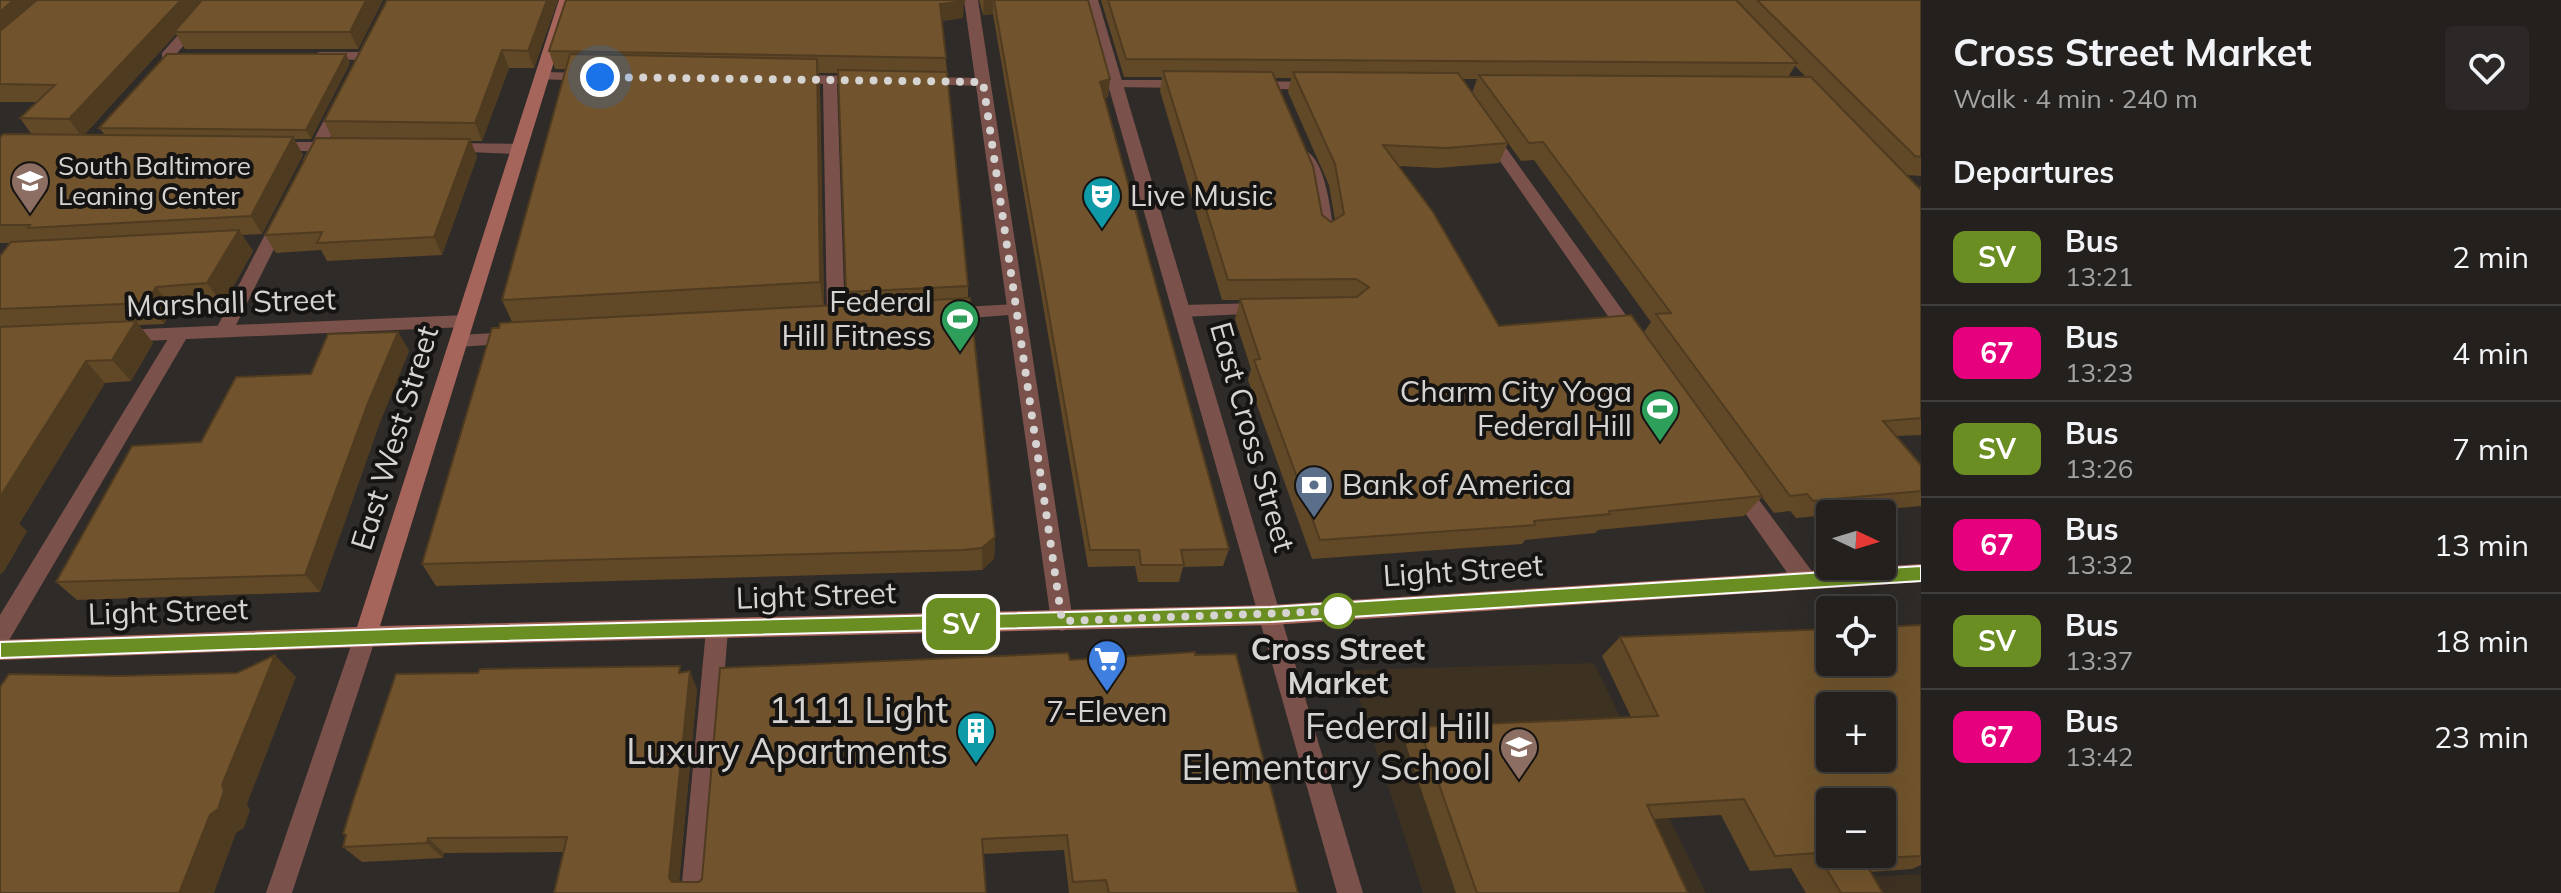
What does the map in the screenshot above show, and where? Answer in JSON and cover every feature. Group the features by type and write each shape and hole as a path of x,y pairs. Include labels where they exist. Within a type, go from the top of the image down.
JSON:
{"street":[{"path":"168,60 216,0"},
{"name":"East West Street","path":"279,893 365,637 566,0"},
{"path":"971,0 1062,621"},
{"name":"East Cross Street","path":"1091,0 1350,893"},
{"path":"303,56 361,62 304,174"},
{"path":"542,76 603,77"},
{"path":"785,79 875,80"},
{"path":"830,80 836,320"},
{"path":"905,81 983,82"},
{"path":"1116,84 1202,85"},
{"path":"1231,85 1335,86"},
{"path":"1274,85 1284,109"},
{"path":"1481,123 1640,349"},
{"path":"1295,134 1318,185 1326,235"},
{"path":"256,147 349,147"},
{"path":"426,148 519,149"},
{"path":"223,333 261,243 290,202"},
{"path":"1182,311 1277,309"},
{"path":"930,315 1016,310"},
{"name":"Marshall Street","path":"105,337 465,321"},
{"path":"0,635 180,334"},
{"path":"458,341 537,336"},
{"path":"1723,465 1806,581"},
{"name":"Light Street","path":"0,650 365,637 1271,615 1921,573"},
{"path":"694,893 717,630"}],"shaded area":[{"name":"Federal Hill Elementary School","path":"1594,663 1706,893 1423,893 1350,670"},
{"path":"1921,874 1921,893 1852,893 1844,878"}],"building":[{"path":"0,0 13,0 0,12"},
{"path":"37,0 181,0 69,119 20,118 55,85 0,84 0,31"},
{"path":"202,0 366,0 350,32 174,32"},
{"path":"387,0 547,0 528,51 502,50 475,123 324,121"},
{"path":"566,0 964,1 940,4 946,58 549,51"},
{"name":"Cross Street Market","path":"994,0 1088,0 1110,79 1100,82 1229,549 1181,550 1184,565 1141,565 1139,550 1090,550"},
{"path":"1108,0 1736,0 1797,63 1126,59"},
{"path":"1757,0 1921,0 1921,157 1915,156"},
{"path":"167,54 346,54 306,130 99,128"},
{"path":"570,54 817,59 820,282 502,300"},
{"path":"838,70 947,72 968,286 846,292"},
{"path":"1163,71 1272,72 1313,166 1322,215 1331,222 1344,214 1335,164 1293,72 1458,73 1508,143 1446,148 1383,145 1433,212 1499,326 1631,315 1762,496 1609,511 1610,514 1534,521 1535,525 1320,540 1254,360 1260,359 1240,299 1357,297 1369,287 1356,279 1228,280"},
{"path":"1479,75 1811,77 1921,190 1921,418 1883,421 1921,465 1921,491 1813,501 1807,494 1790,496 1656,314 1671,313 1543,142 1529,143"},
{"path":"3,134 293,137 251,216 28,228 30,225 0,225 0,138"},
{"path":"316,138 470,139 434,237 317,243 322,232 265,235"},
{"path":"239,230 207,283 156,287 147,303 0,309 0,256 11,242"},
{"path":"970,298 995,537 982,548 422,564 492,328 499,328 500,323"},
{"path":"136,321 112,360 86,361 0,497 0,327"},
{"path":"398,332 368,403 305,575 56,582 132,446 201,442 236,377 311,374 328,334"},
{"path":"1921,625 1921,856 1896,857 1896,788 1816,788 1816,853 1775,856 1744,799 1647,805 1688,893 1477,893 1419,727 1658,716 1620,637 1816,630 1816,676 1896,676 1896,626"},
{"path":"1195,652 1195,655 1236,654 1298,893 1109,893 1106,880 1073,882 1067,835 982,839 986,893 554,893 567,837 428,838 427,843 343,847 346,835 343,834 354,798 396,674 478,673 480,669 680,666 679,673 690,671 669,878 672,882 699,882 702,879 720,668 1068,653 1070,660"},
{"path":"275,655 222,785 224,791 218,809 210,815 179,893 0,893 0,687 9,674 118,676 237,673"},
{"path":"1826,868 1868,868 1883,893 1841,893"}],"bus line":[{"name":"SV","path":"0,650 420,635 1271,615 1921,573"}],"place":[{"name":"South Baltimore Leaning Center","path":"30,215"},
{"name":"Live Music","path":"1102,230"},
{"name":"Federal Hill Fitness","path":"960,353"},
{"name":"Charm City Yoga Federal Hill","path":"1660,443"},
{"name":"Bank of America","path":"1314,519"},
{"name":"Cross Street Market","path":"1338,611"},
{"name":"7-Eleven","path":"1107,693"},
{"name":"1111 Light Luxury Apartments","path":"976,765"},
{"name":"Federal Hill Elementary School","path":"1519,781"}],"route":[{"path":"600,77 983,82 1062,621 1338,611"}]}
